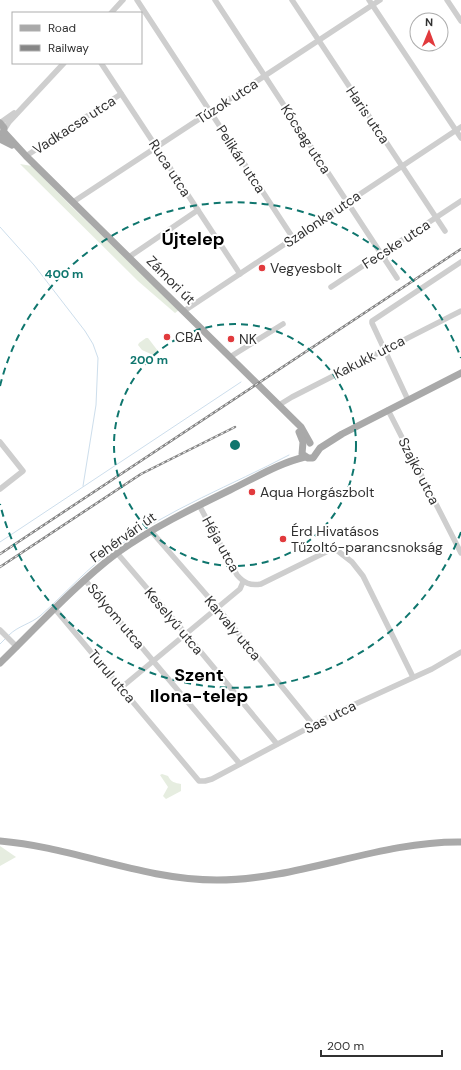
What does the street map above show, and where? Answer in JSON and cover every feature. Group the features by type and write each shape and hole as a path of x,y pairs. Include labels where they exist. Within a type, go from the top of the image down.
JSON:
{"main road":[{"name":"Zámori út","path":"1,131 301,427 312,444"},
{"path":"342,434 312,444 306,443 302,448 302,454 305,457 313,458 324,445 342,434 461,373"},
{"name":"Zámori út","path":"296,422 302,438 302,448"},
{"path":"312,444 317,448 317,452"},
{"name":"Fehérvári út","path":"283,464 302,448"},
{"name":"Fehérvári út","path":"0,664 85,580 117,553 151,531 199,505 283,464 305,457"},
{"path":"0,841 24,844 86,857 150,873 192,879 217,880 265,876 414,845 461,842"}],"street":[{"path":"112,12 123,0"},
{"name":"Pelikán utca","path":"137,0 293,238"},
{"name":"Kócsag utca","path":"215,0 397,278"},
{"name":"Haris utca","path":"292,0 445,231"},
{"name":"Túzok utca","path":"73,202 319,41 371,2 380,0"},
{"path":"447,0 461,21"},
{"path":"371,2 458,129 461,138"},
{"path":"1,131 63,64"},
{"name":"Ruca utca","path":"102,64 240,274"},
{"name":"Vadkacsa utca","path":"26,156 121,94"},
{"name":"Szalonka utca","path":"184,311 458,129"},
{"name":"Fecske utca","path":"331,287 461,201"},
{"path":"129,257 198,210"},
{"path":"408,400 372,324 373,319 461,262"},
{"name":"Kakukk utca","path":"279,405 461,311"},
{"path":"230,357 283,324"},
{"name":"Szajkó utca","path":"388,410 461,553"},
{"path":"0,442 23,472 0,489"},
{"name":"Héja utca","path":"199,505 237,574 243,582"},
{"name":"Karvaly utca","path":"151,531 217,607 314,726"},
{"path":"122,687 240,589 243,582 252,585 261,584 334,548 360,570 413,677"},
{"name":"Keselyű utca","path":"117,553 277,744"},
{"name":"Sólyom utca","path":"85,580 154,660 240,764"},
{"name":"Turul utca","path":"55,609 122,687 199,781"},
{"path":"0,630 17,647"},
{"name":"Sas utca","path":"199,781 212,779 340,711 432,669 461,652"}],"shaded area":[{"path":"20,164 32,166 72,207 179,310 175,313 138,281"},
{"path":"148,338 158,351 153,355 142,350 138,345"},
{"path":"162,774 168,776 173,782 181,784 181,791 166,799 163,796 168,787 160,775"},
{"path":"0,846 16,857 0,866"}],"waterway":[{"path":"0,227 34,265 85,331 93,344 98,358 96,405 83,486"},
{"path":"0,542 241,382"},
{"path":"9,635 16,629 40,616 96,563 137,533 179,509 289,455"},
{"path":"0,644 5,639"}],"railway":[{"path":"0,554 461,249"},
{"path":"0,567 141,474 235,427"}],"place":[{"name":"Vegyesbolt","path":"262,268"},
{"name":"CBA","path":"167,337"},
{"name":"NK","path":"231,339"},
{"name":"Aqua Horgászbolt","path":"252,492"},
{"name":"Érd Hivatásos Tűzoltó-parancsnokság","path":"283,539"}],"district":[{"name":"Újtelep","path":"193,239"},
{"name":"Szent Ilona-telep","path":"199,685"}]}
